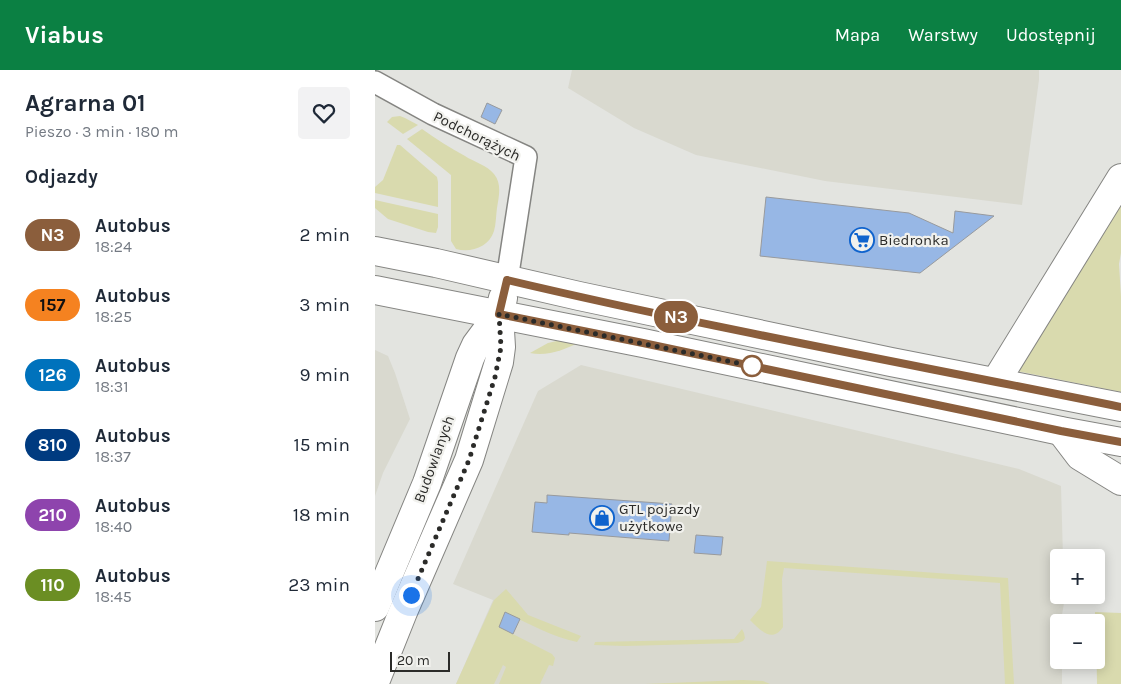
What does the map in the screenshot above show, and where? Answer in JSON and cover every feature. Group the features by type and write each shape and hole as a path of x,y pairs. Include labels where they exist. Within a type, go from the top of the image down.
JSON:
{"main road":[{"path":"995,382 1121,178"},
{"path":"375,251 853,354 1121,407"},
{"name":"Budowlanych","path":"375,682 403,612 469,460 499,362 501,347 499,314 507,280"},
{"path":"375,290 643,343 1121,442"},
{"name":"Budowlanych","path":"375,607 427,483 470,358 476,345 499,314"},
{"path":"1061,431 1081,456 1121,481"}],"street":[{"name":"Podchorążych","path":"375,82 433,114 526,157 507,280"}],"shaded area":[{"path":"572,70 1039,70 1022,205 825,181 696,155 634,128 568,88"},
{"path":"375,350 388,356 410,419 383,473 375,496"},
{"path":"581,365 1019,469 1061,486 1063,549 1050,549 1050,604 1064,604 1062,614 1050,614 1050,669 1062,669 1062,684 456,684 493,600 453,584 538,391"}],"green space":[{"path":"400,116 418,125 403,134 387,122 392,117"},
{"path":"422,129 448,147 488,168 497,178 499,190 494,231 492,237 479,248 468,250 456,249 451,241 451,175 407,139"},
{"path":"397,145 400,145 437,177 438,207 375,193 375,187 383,180"},
{"path":"375,200 438,214 436,233 388,219 375,208"},
{"path":"1121,203 1121,253 1119,264 1121,392 1017,371"},
{"path":"561,340 580,342 563,350 550,353 530,353 548,343"},
{"path":"767,561 1008,578 1014,684 1005,684 1000,583 784,568 782,579 783,627 779,632 770,635 761,631 750,620 761,607"},
{"path":"506,589 528,615 581,636 577,642 568,640 505,613 499,627 552,654 555,658 553,666 549,665 540,684 499,684 506,667 503,665 494,684 456,684 494,600"},
{"path":"1095,612 1121,613 1121,684 1097,684 1097,669 1105,669 1105,614 1095,614"},
{"path":"742,629 745,638 738,643 594,645 595,642 734,639"},
{"path":"743,680 763,681 770,684 645,684"}],"building":[{"path":"487,103 502,110 495,124 481,117"},
{"name":"Biedronka","path":"766,197 909,213 953,233 955,211 994,216 920,273 760,256"},
{"name":"GTL pojazdy użytkowe","path":"547,495 672,504 669,541 532,532 535,502 547,503"},
{"path":"696,535 723,537 721,555 694,553"},
{"path":"505,612 520,619 513,634 499,627"}],"bus line":[{"name":"N3","path":"1121,407 853,354 507,280 499,314 1121,442"}],"place":[{"name":"Biedronka","path":"862,240"},
{"name":"GTL pojazdy użytkowe","path":"602,518"}],"route":[{"path":"411,595 469,460 495,377 501,347 499,314 752,366"}]}
